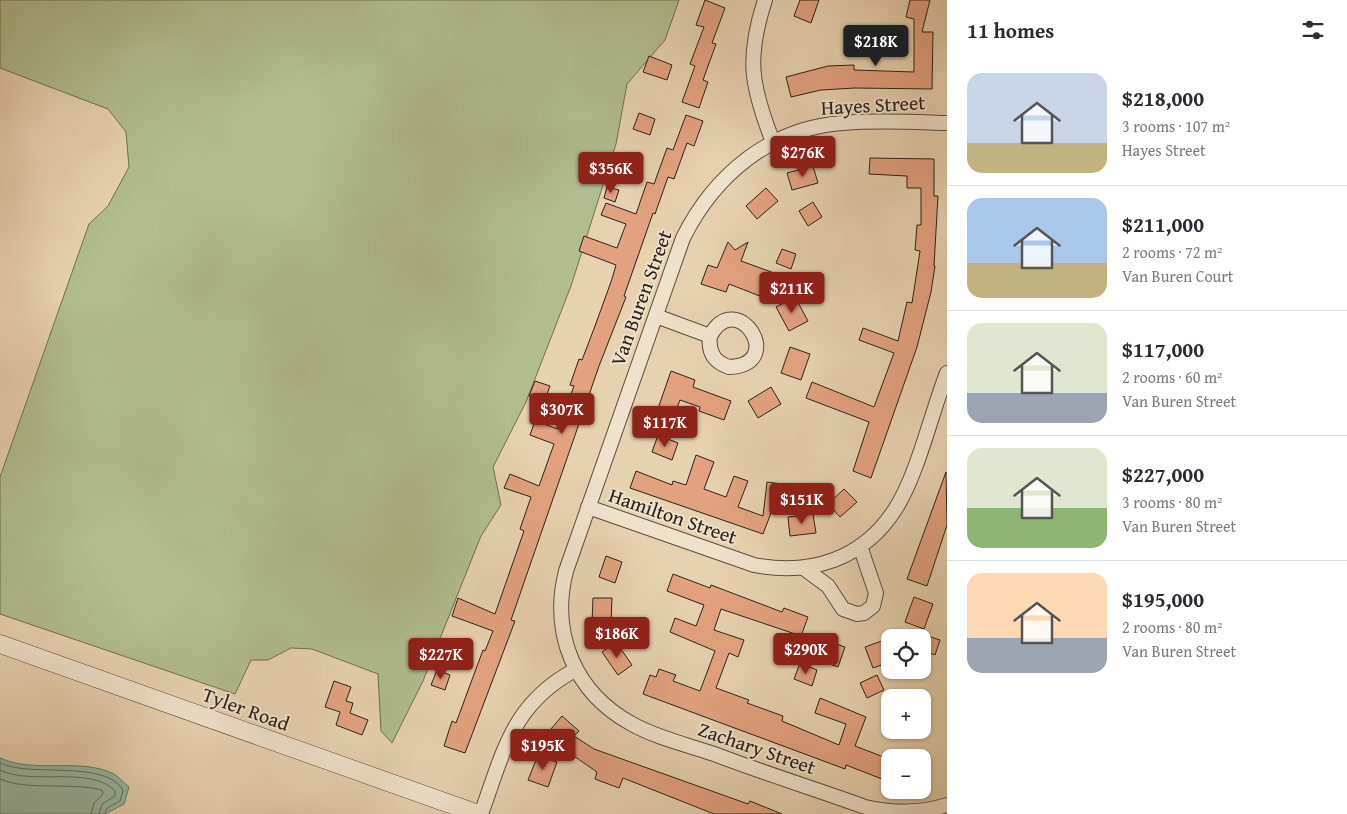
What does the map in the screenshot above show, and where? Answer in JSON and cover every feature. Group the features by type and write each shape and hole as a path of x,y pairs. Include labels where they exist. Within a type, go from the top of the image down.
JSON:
{"street":[{"path":"765,0 754,40 753,72 759,105 773,142"},
{"name":"Hayes Street","path":"773,142 809,128 843,123 947,122"},
{"name":"Van Buren Street","path":"575,670 563,637 560,599 566,571 683,238 700,206 735,167 773,142"},
{"path":"656,316 710,336"},
{"name":"Hamilton Street","path":"588,507 754,565 772,568 805,568 840,558 860,546 883,526 897,507 907,485 947,373"},
{"path":"805,568 828,586 844,610 857,614 864,613 873,606 876,593 860,546"},
{"name":"Tyler Road","path":"0,644 480,814"},
{"path":"480,814 510,734 519,718 544,690 575,670"},
{"name":"Zachary Street","path":"575,670 595,696 614,713 634,725 865,807 903,813 930,810 947,805"}],"shaded area":[{"path":"0,0 679,0 665,40 627,84 616,144 571,286 526,402 493,467 501,505 481,536 423,681 392,743 381,731 378,674 312,649 291,648 268,660 251,660 235,694 0,614 0,477 89,224 108,206 129,167 126,132 108,109 0,68"}],"water":[{"path":"0,758 28,765 101,769 114,774 129,787 124,804 105,814 0,814"}],"building":[{"path":"705,0 725,8 712,43 716,44 703,80 708,82 699,108 682,102 695,66 690,64 704,27 696,25"},
{"path":"800,0 819,0 811,23 794,16"},
{"path":"910,0 930,0 922,32 933,32 932,89 855,88 821,90 791,97 786,77 828,66 854,65 854,70 914,72 914,19 906,17"},
{"path":"649,56 672,65 667,80 643,72"},
{"path":"639,113 655,119 650,135 633,129"},
{"path":"686,115 703,121 694,146 687,143 674,179 668,177 655,214 653,213 624,296 626,297 599,366 511,620 515,621 465,753 444,746 452,721 456,723 483,650 485,651 493,631 452,616 458,598 495,614 524,531 520,529 531,497 504,488 510,474 539,486 554,444 530,435 535,421 558,429 574,386 570,385 579,359 582,360 616,265 579,251 584,236 617,248 626,224 601,215 606,203 636,214 647,182 654,184 667,148 673,150"},
{"path":"870,158 934,159 934,196 938,196 935,266 931,292 917,347 871,478 853,471 869,422 806,398 812,382 874,407 894,353 859,340 863,328 898,341 907,302 912,303 920,251 915,250 917,225 921,225 921,188 907,188 907,176 869,174"},
{"path":"813,166 818,183 792,190 787,173"},
{"path":"607,187 619,190 615,202 604,198"},
{"path":"766,188 778,201 757,219 746,206"},
{"path":"813,202 822,217 808,226 799,211"},
{"path":"728,242 735,250 748,242 741,261 774,273 765,298 729,284 726,292 701,284 708,265 717,268"},
{"path":"782,249 796,254 791,269 776,263"},
{"path":"795,297 808,321 789,331 776,307"},
{"path":"790,347 810,354 801,380 781,373"},
{"path":"671,371 695,380 693,387 731,401 724,420 699,411 700,407 680,400 668,432 652,426"},
{"path":"535,381 550,386 544,402 529,396"},
{"path":"771,387 781,404 758,418 748,401"},
{"path":"658,435 678,443 672,460 652,452"},
{"path":"696,455 714,462 704,489 726,497 734,476 748,481 738,507 763,516 767,482 782,484 763,534 630,488 636,471 672,485 673,481 686,485"},
{"path":"946,472 947,525 927,586 907,579"},
{"path":"844,489 857,502 840,517 828,504"},
{"path":"813,514 816,533 790,536 788,517"},
{"path":"606,556 622,562 615,583 599,577"},
{"path":"673,574 710,588 711,585 782,612 784,608 808,617 801,636 721,609 714,630 744,640 738,657 729,653 716,688 749,700 747,703 783,716 782,721 839,745 846,724 815,713 820,698 866,717 855,746 881,756 881,779 846,765 845,769 643,694 650,675 656,677 659,669 676,675 673,681 700,691 715,651 670,632 675,618 696,626 704,605 667,591"},
{"path":"914,597 933,604 924,629 905,622"},
{"path":"593,598 612,598 611,624 592,623"},
{"path":"931,637 940,640 935,655 931,653"},
{"path":"821,639 845,647 838,667 814,658"},
{"path":"881,641 881,665 873,668 865,647"},
{"path":"616,642 632,665 618,675 602,652"},
{"path":"800,663 817,670 812,686 794,679"},
{"path":"437,670 450,675 445,690 431,685"},
{"path":"877,675 884,689 867,698 860,683"},
{"path":"334,681 351,687 346,701 353,703 350,713 368,720 362,735 336,725 340,712 325,707"},
{"path":"562,716 579,731 574,736 594,749 748,804 750,801 782,814 714,814 623,778 619,788 595,779 597,772 545,736"},
{"path":"538,755 557,762 548,787 528,780"}]}
